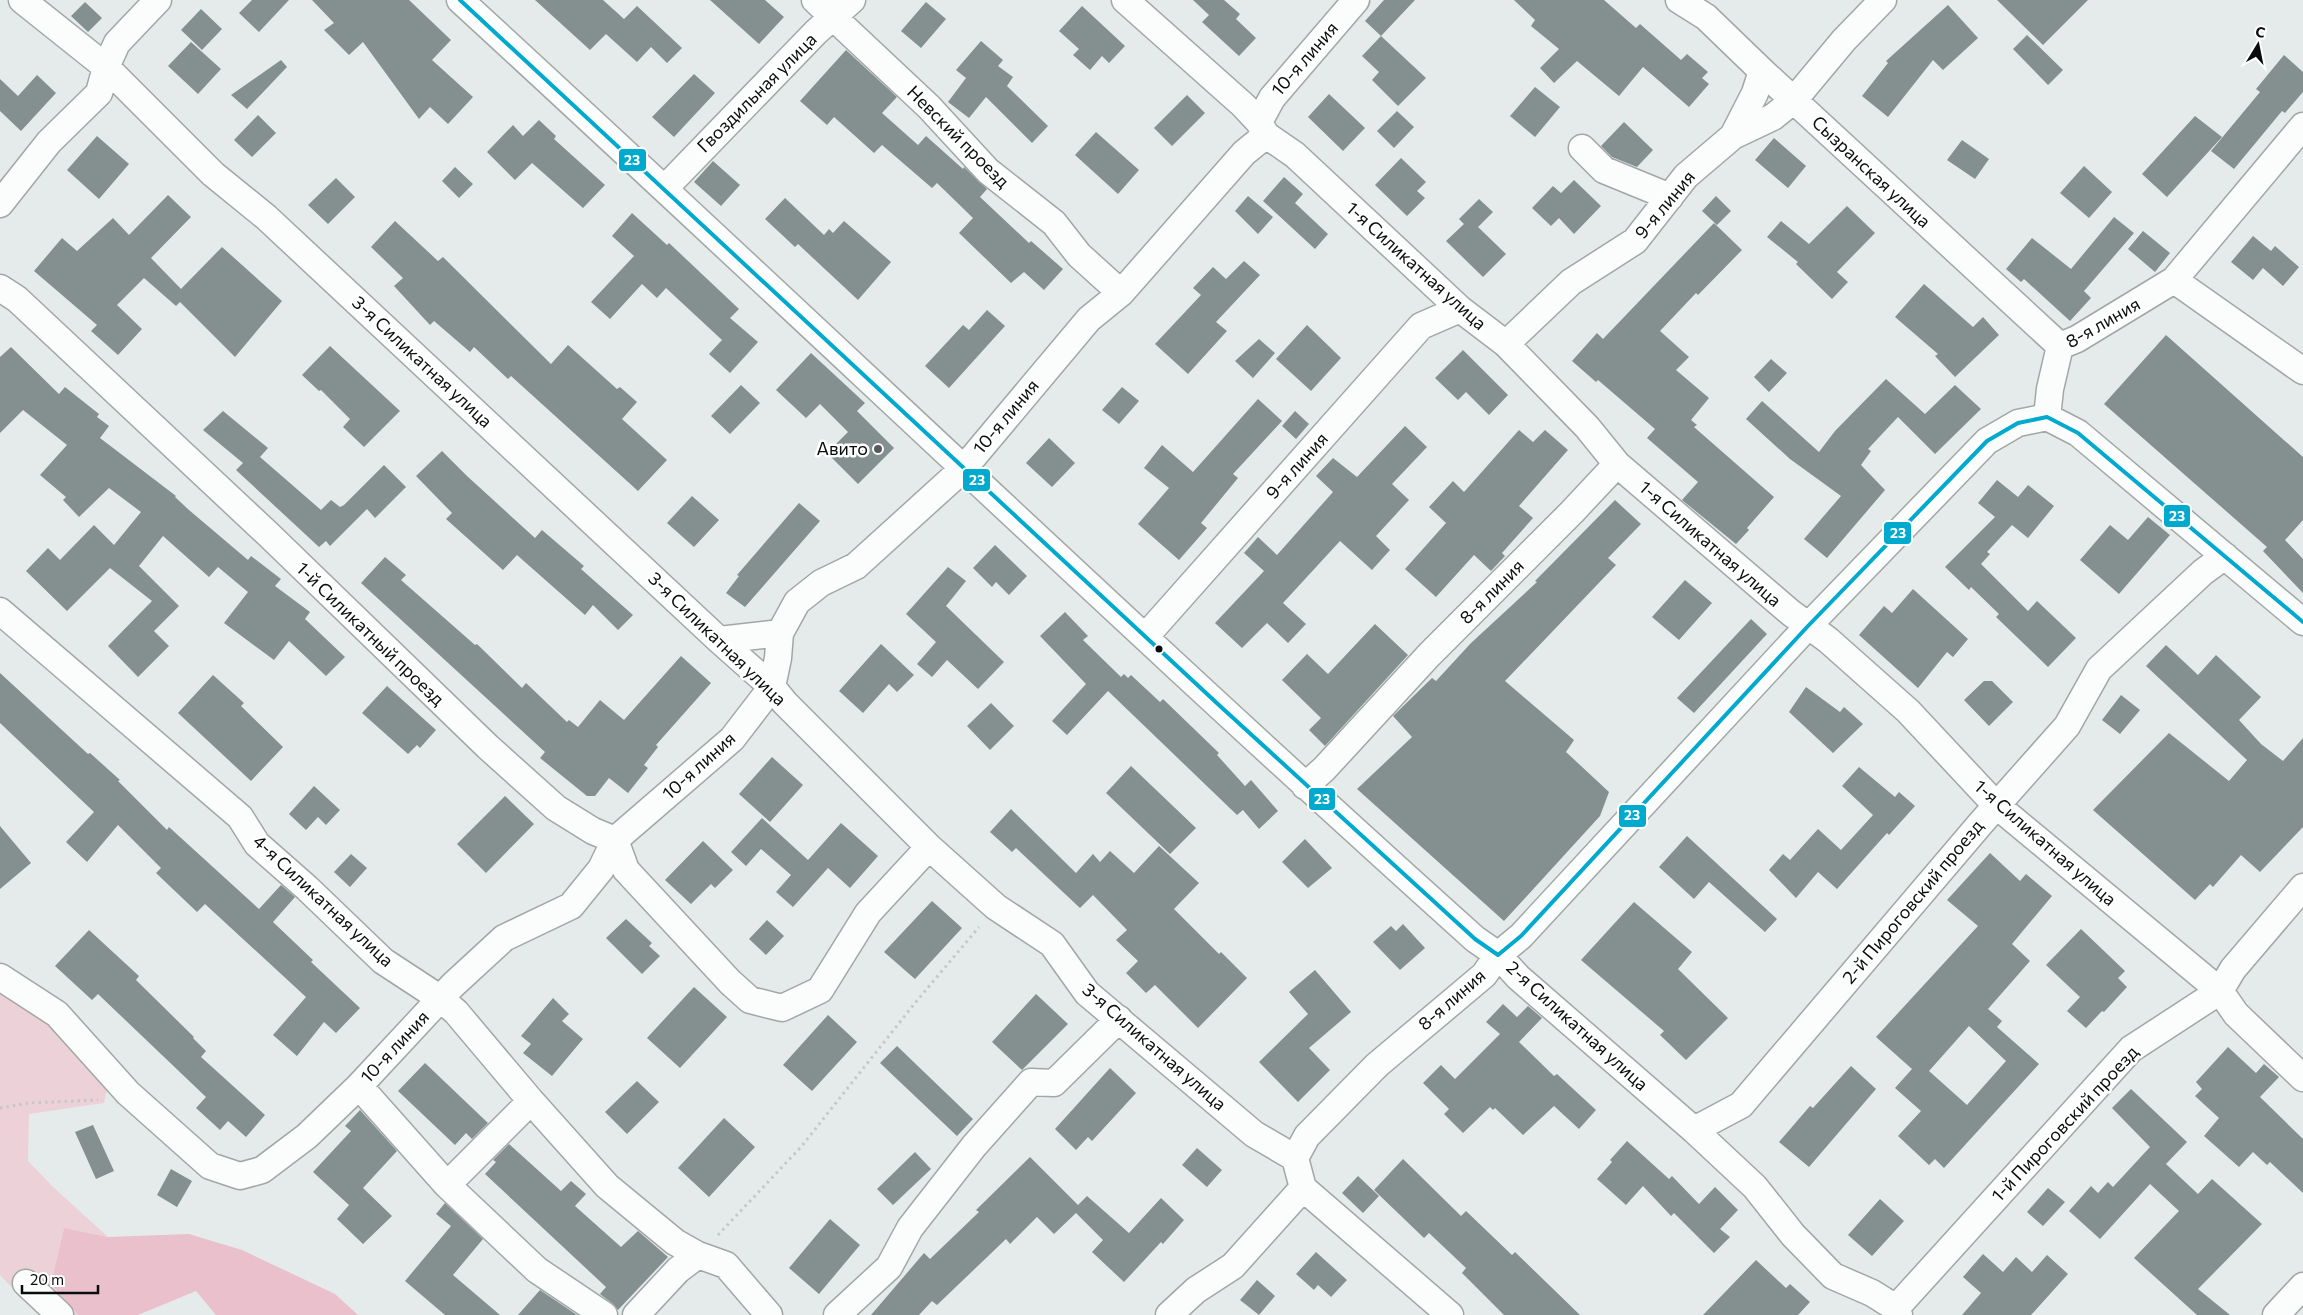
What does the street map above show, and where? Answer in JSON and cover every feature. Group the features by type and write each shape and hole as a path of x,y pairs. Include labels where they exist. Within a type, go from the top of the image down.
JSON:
{"street":[{"name":"3-я Силикатная улица","path":"22,0 106,67 213,174 266,217 719,640 772,686 785,703 928,847 996,907 1052,944 1087,993 1254,1134 1294,1158"},
{"path":"0,204 49,142 99,93 106,67 117,44 158,0"},
{"name":"2-я Силикатная улица","path":"460,0 665,188 1305,786 1475,939 1498,955 1518,977 1694,1130 1755,1187 1793,1235 1833,1276 1872,1293 1898,1311"},
{"name":"1-я Силикатная улица","path":"1125,0 1460,309 1506,344 1587,427 1617,464 1791,614 1828,640 1908,711 1996,805 2220,991 2236,1014 2303,1078"},
{"name":"10-я линия","path":"128,1093 210,1166 240,1176 262,1170 307,1136 359,1086 453,985 504,938 571,906 602,869 616,840 732,739 772,686 778,658 780,633 797,602 822,583 856,566 964,468 1089,319 1121,293 1244,153 1263,128 1272,98 1356,0"},
{"name":"Сызранская улица","path":"1679,0 1706,17 2060,346"},
{"name":"9-я линия","path":"1506,344 1571,282 1635,242 1686,176 1733,136 1773,117 1794,100 1844,40 1883,0"},
{"name":"Гвоздильная улица","path":"665,188 782,67 834,6"},
{"name":"Невский проезд","path":"834,6 929,106 988,172 1054,223 1079,255 1121,293"},
{"path":"1733,136 1754,94 1762,71"},
{"name":"8-я линия","path":"1294,1158 1307,1136 1377,1065 1484,975 1498,955 1528,929 1808,626 1988,440 2018,423 2046,417 2060,346 2077,339 2174,280 2303,126"},
{"path":"1582,148 1604,170 1670,197"},
{"path":"2174,280 2303,371"},
{"name":"1-й Силикатный проезд","path":"0,288 17,299 528,784 556,808 593,831 616,840"},
{"name":"9-я линия","path":"1145,636 1421,326 1460,309"},
{"path":"2046,417 2078,433 2303,622"},
{"name":"8-я линия","path":"1305,786 1324,769 1429,654 1572,512 1617,464"},
{"name":"2-й Пироговский проезд","path":"1694,1130 1740,1105 1996,805 2068,726 2099,670 2203,572 2225,556"},
{"name":"4-я Силикатная улица","path":"0,611 240,817 257,844 307,888 383,961 442,999 456,1012 531,1101 607,1186 675,1242 698,1255 726,1265 769,1315"},
{"path":"719,640 780,633"},
{"path":"616,840 626,870 730,982 750,1000 782,1008 820,990 868,913 928,847"},
{"name":"1-й Пироговский проезд","path":"1898,1311 2131,1049 2220,991 2232,969 2303,887"},
{"path":"0,977 57,1014 128,1093"},
{"path":"837,1315 889,1267 910,1228 974,1146 1031,1082 1054,1083 1119,1019"},
{"path":"359,1086 447,1185 538,1270 604,1315"},
{"path":"447,1185 531,1101"},
{"path":"1294,1158 1303,1188 1450,1315"},
{"path":"1169,1315 1196,1290 1233,1266 1303,1188"},
{"path":"636,1315 678,1270 698,1255"},
{"path":"26,1283 60,1315"},
{"path":"2276,1315 2303,1286"}],"path":[{"path":"698,1255 801,1147 915,1003 996,907"},
{"path":"0,1108 28,1103 112,1100 128,1093"}],"shaded area":[{"path":"0,985 50,1022 107,1089 104,1103 29,1114 28,1161 52,1186 108,1237 64,1228 51,1284 78,1315 44,1315 26,1302 0,1275"},
{"path":"64,1228 108,1237 189,1234 242,1250 335,1294 358,1315 216,1315 196,1291 138,1315 78,1315 51,1284"}],"building":[{"path":"252,0 289,0 259,32 239,13"},
{"path":"312,0 409,0 451,40 432,60 473,97 448,124 430,107 419,119 363,42 349,55 324,30 334,23"},
{"path":"535,0 603,0 624,19 637,6 682,48 667,63 651,47 637,62 606,34 590,50"},
{"path":"710,0 765,0 784,17 759,44"},
{"path":"1193,0 1224,0 1240,14 1236,19 1256,38 1239,56 1202,22 1209,15"},
{"path":"1384,0 1415,0 1381,36 1365,21"},
{"path":"1514,0 1604,0 1636,28 1640,24 1681,60 1687,54 1708,72 1702,78 1709,84 1689,107 1643,67 1619,96 1577,61 1554,83 1540,68 1559,49 1531,26 1535,20"},
{"path":"1997,0 2088,0 2043,45"},
{"path":"85,2 102,18 88,32 71,16"},
{"path":"926,2 946,19 921,48 901,31"},
{"path":"1948,5 1978,38 1943,70 1933,60 1888,117 1862,96 1888,63 1886,61"},
{"path":"1082,6 1125,46 1109,63 1102,56 1090,70 1073,55 1079,49 1059,31"},
{"path":"201,9 222,29 202,50 181,30"},
{"path":"2027,35 2063,70 2048,85 2013,49"},
{"path":"1381,36 1426,78 1398,106 1372,80 1379,72 1362,56"},
{"path":"981,41 1003,60 998,66 1013,77 1007,86 1048,126 1032,143 986,97 969,118 948,102 966,78 956,70"},
{"path":"191,42 221,69 198,94 168,66"},
{"path":"846,50 897,97 882,113 918,145 926,136 963,169 964,167 987,189 980,197 1029,243 1031,241 1063,269 1044,290 1024,272 1011,283 959,233 973,218 937,183 932,188 882,145 874,153 834,117 827,125 800,101"},
{"path":"2284,55 2303,72 2303,92 2285,113 2282,111 2234,169 2211,151 2260,92 2256,89"},
{"path":"281,60 287,67 247,109 231,95"},
{"path":"694,74 715,93 674,137 652,117"},
{"path":"37,75 56,93 21,131 0,111 0,79 18,96"},
{"path":"1535,87 1560,107 1535,137 1510,116"},
{"path":"1329,94 1365,128 1343,151 1308,117"},
{"path":"1187,95 1205,113 1172,146 1154,128"},
{"path":"1397,111 1414,127 1394,148 1377,131"},
{"path":"258,115 276,133 252,157 234,140"},
{"path":"2195,116 2222,137 2167,197 2142,174"},
{"path":"539,120 556,136 554,139 605,185 583,208 532,163 515,180 487,152 513,125 523,136"},
{"path":"1624,122 1653,150 1637,167 1612,157 1601,146"},
{"path":"1096,132 1139,170 1118,194 1075,155"},
{"path":"97,136 129,164 99,199 67,170"},
{"path":"1774,138 1806,166 1788,188 1755,160"},
{"path":"1962,140 1989,159 1975,179 1947,160"},
{"path":"1401,158 1426,182 1417,191 1425,198 1407,216 1375,185"},
{"path":"713,161 740,185 721,206 694,182"},
{"path":"2084,166 2112,192 2089,218 2060,193"},
{"path":"455,167 473,184 459,198 442,181"},
{"path":"1284,177 1303,194 1295,203 1328,234 1315,249 1263,201"},
{"path":"336,178 355,197 328,224 308,205"},
{"path":"1574,180 1601,206 1574,234 1559,218 1551,226 1532,208 1553,186 1561,193"},
{"path":"168,195 191,217 151,258 181,289 222,247 282,301 235,357 180,302 176,306 144,278 117,305 142,329 118,355 91,331 97,325 34,271 62,238 77,251 113,218 129,235"},
{"path":"1248,196 1273,217 1258,234 1235,211"},
{"path":"1716,196 1731,211 1717,225 1702,211"},
{"path":"785,198 824,235 829,229 833,233 844,221 891,262 858,300 798,244 795,247 765,219"},
{"path":"1479,199 1493,212 1478,227 1506,254 1483,277 1446,241 1464,224 1459,219"},
{"path":"1847,206 1875,233 1837,272 1848,282 1832,299 1796,264 1798,262 1767,237 1781,221 1809,244"},
{"path":"632,213 667,245 669,243 739,309 730,318 758,342 730,373 709,354 722,340 666,288 657,298 642,284 610,319 591,302 634,256 612,236"},
{"path":"2114,217 2134,233 2084,291 2091,298 2070,321 2024,279 2021,282 2006,269 2032,238 2071,269"},
{"path":"395,221 438,261 443,257 551,364 568,345 617,389 620,387 637,402 622,419 667,460 638,491 511,376 508,379 474,347 470,352 434,321 430,325 394,286 403,278 371,247"},
{"path":"1714,223 1742,250 1698,295 1696,293 1660,331 1689,357 1676,370 1709,398 1691,420 1697,425 1694,427 1774,497 1747,528 1749,530 1736,544 1682,500 1698,482 1647,438 1655,429 1598,380 1596,382 1572,361 1597,333 1603,339"},
{"path":"2143,231 2170,253 2155,272 2128,249"},
{"path":"2253,236 2271,251 2275,246 2299,267 2283,286 2263,268 2253,280 2231,262"},
{"path":"1244,261 1260,275 1216,322 1227,331 1188,374 1155,344 1201,295 1193,288 1213,267 1226,279"},
{"path":"1924,284 1973,327 1983,317 1999,335 1955,377 1935,356 1938,354 1895,317"},
{"path":"987,310 1005,326 949,388 925,366 963,325 969,330"},
{"path":"1307,325 1341,358 1311,391 1276,359"},
{"path":"2166,335 2303,457 2303,520 2285,540 2303,559 2303,593 2263,551 2267,547 2104,404"},
{"path":"1259,339 1275,353 1253,378 1235,361"},
{"path":"330,346 400,411 364,447 343,427 350,419 321,390 319,391 302,375"},
{"path":"11,347 59,394 65,387 99,414 97,417 109,426 100,438 176,496 189,510 248,560 251,556 281,579 275,586 310,612 305,619 345,657 326,676 289,641 274,660 224,623 248,592 218,567 209,577 163,536 139,566 179,606 154,631 169,646 138,677 108,646 152,601 110,568 67,611 26,571 48,548 60,560 94,525 114,545 141,512 109,488 79,517 63,500 66,497 40,475 67,445 23,410 0,433 0,357"},
{"path":"1463,350 1508,395 1489,415 1466,392 1458,400 1435,378"},
{"path":"811,353 865,403 857,411 894,448 858,484 827,453 848,432 820,404 806,418 776,390"},
{"path":"1771,359 1787,373 1769,392 1754,377"},
{"path":"1886,379 1925,414 1955,385 1981,409 1935,454 1898,417 1868,449 1871,451 1861,465 1885,490 1827,558 1804,539 1841,496 1790,459 1746,419 1762,401 1819,452 1835,431"},
{"path":"741,385 760,403 730,434 711,416"},
{"path":"1122,387 1139,401 1119,424 1102,410"},
{"path":"1258,399 1282,421 1233,474 1238,478 1201,523 1207,528 1179,560 1138,524 1169,488 1144,468 1162,445 1193,472"},
{"path":"223,411 268,448 260,457 321,510 331,500 340,507 344,505 384,465 406,487 375,518 367,509 330,546 326,541 319,547 236,470 243,463 203,430"},
{"path":"1295,411 1309,424 1296,439 1282,426"},
{"path":"1405,426 1427,447 1392,484 1409,500 1376,536 1390,550 1372,570 1340,541 1283,603 1306,624 1288,643 1267,623 1242,648 1215,623 1264,571 1244,553 1258,537 1277,555 1333,492 1316,476 1333,458 1357,477"},
{"path":"1519,430 1533,442 1545,430 1568,450 1519,506 1533,518 1502,553 1505,556 1491,571 1474,555 1436,597 1405,569 1446,523 1429,507 1453,481 1464,492"},
{"path":"1049,438 1075,463 1052,487 1026,463"},
{"path":"442,451 535,538 542,530 584,566 581,569 633,615 618,630 593,605 585,615 517,555 503,570 446,519 452,513 416,476"},
{"path":"1997,480 2018,497 2028,485 2054,506 2028,538 2012,525 1987,552 1990,554 1981,564 2028,611 2037,601 2076,638 2048,667 1996,617 1999,614 1971,587 1969,590 1945,567 1995,517 1978,503"},
{"path":"692,496 719,520 694,547 667,523"},
{"path":"1615,500 1641,524 1608,558 1616,565 1505,681 1574,740 1566,752 1609,792 1600,816 1504,921 1357,789 1412,737 1393,716 1432,678 1436,681 1471,643 1537,582 1535,581"},
{"path":"799,503 820,521 745,607 726,593 739,576 737,575"},
{"path":"2148,517 2170,535 2119,594 2080,560 2110,525 2128,540"},
{"path":"995,545 1027,576 1009,595 996,582 992,587 973,568"},
{"path":"385,557 406,575 401,580 475,645 477,644 522,688 526,683 567,722 569,720 578,727 600,700 624,720 681,656 711,683 656,745 658,747 644,765 648,768 628,793 609,778 595,796 587,796 540,758 545,752 361,583"},
{"path":"948,567 966,581 946,606 1004,662 978,689 947,660 932,677 917,664 936,642 906,614"},
{"path":"1685,580 1712,603 1679,640 1652,617"},
{"path":"1913,589 1968,639 1953,657 1947,652 1918,688 1859,635 1884,606 1892,613"},
{"path":"1065,612 1088,636 1083,640 1121,677 1124,674 1128,678 1131,675 1160,702 1163,699 1219,753 1217,755 1245,786 1251,780 1278,811 1259,829 1243,810 1237,815 1108,691 1067,735 1052,721 1086,684 1040,636"},
{"path":"1751,619 1767,634 1694,713 1677,698"},
{"path":"1375,624 1408,655 1325,746 1309,730 1321,718 1282,680 1307,654 1328,674"},
{"path":"881,644 914,675 897,692 889,684 863,713 839,691"},
{"path":"2166,645 2198,675 2216,655 2261,697 2239,720 2261,744 2283,761 2303,738 2303,827 2260,872 2241,855 2213,887 2210,884 2195,900 2093,810 2169,733 2229,781 2247,760 2146,666"},
{"path":"0,673 88,754 90,753 120,780 118,781 167,830 169,827 259,909 281,885 295,897 273,922 313,960 311,962 360,1008 336,1033 324,1022 297,1056 273,1035 306,997 205,904 197,912 156,873 161,868 118,825 87,862 66,842 94,812 0,723"},
{"path":"213,675 244,703 241,706 283,747 251,781 178,713"},
{"path":"1984,681 1992,681 2013,702 1989,726 1964,700"},
{"path":"387,686 436,730 420,748 417,745 408,754 362,713"},
{"path":"1806,687 1840,712 1844,707 1863,724 1833,753 1789,712"},
{"path":"2121,695 2140,710 2120,734 2102,720"},
{"path":"991,703 1014,726 990,750 967,726"},
{"path":"772,757 803,785 770,822 739,794"},
{"path":"1131,766 1196,828 1170,854 1106,793"},
{"path":"1859,767 1895,797 1899,792 1915,806 1889,835 1887,833 1837,889 1818,872 1796,898 1769,870 1783,854 1790,860 1818,829 1841,850 1873,815 1842,786"},
{"path":"314,786 340,810 326,825 318,817 306,830 289,814"},
{"path":"505,796 534,824 486,873 457,844"},
{"path":"1011,809 1076,873 1093,854 1100,862 1110,851 1134,873 1159,846 1199,883 1174,909 1219,954 1221,952 1247,978 1198,1028 1155,985 1146,993 1126,973 1138,961 1116,940 1127,930 1093,895 1080,908 1016,848 1012,852 990,832"},
{"path":"762,818 808,860 841,823 878,856 850,888 828,868 793,907 776,892 791,875 761,849 746,866 731,852"},
{"path":"0,826 31,863 0,889"},
{"path":"1687,836 1777,919 1765,932 1709,882 1694,899 1659,867"},
{"path":"1305,839 1332,868 1308,888 1282,862"},
{"path":"703,841 733,870 715,888 711,884 691,904 665,880"},
{"path":"1990,853 2020,881 2026,874 2052,896 2012,944 2030,961 1988,1009 2002,1021 1997,1027 2039,1064 1944,1168 1935,1159 1929,1165 1898,1136 1921,1111 1895,1088 1912,1069 1876,1037 1978,926 1947,900","holes":["1969,1026 2006,1061 1967,1105 1929,1071"]},
{"path":"351,854 367,868 350,887 334,872"},
{"path":"932,901 962,928 915,979 884,952"},
{"path":"1634,902 1692,952 1678,969 1728,1018 1686,1060 1660,1035 1664,1031 1581,960"},
{"path":"626,919 652,943 649,946 660,956 642,974 606,938"},
{"path":"767,920 784,936 766,955 749,939"},
{"path":"1403,924 1425,948 1400,970 1373,942 1391,926 1396,931"},
{"path":"2081,929 2125,971 2118,978 2127,987 2086,1028 2067,1011 2080,997 2046,965"},
{"path":"89,930 139,976 136,980 194,1037 206,1051 201,1057 265,1115 246,1137 228,1121 220,1130 196,1108 206,1097 98,994 92,1000 55,966"},
{"path":"1315,970 1351,1012 1309,1048 1330,1070 1298,1102 1259,1062 1308,1014 1289,992"},
{"path":"694,987 727,1017 680,1068 647,1038"},
{"path":"1036,994 1068,1024 1022,1070 992,1042"},
{"path":"553,998 569,1014 562,1021 583,1039 552,1076 523,1053 531,1044 521,1036"},
{"path":"1503,1004 1517,1017 1528,1006 1542,1018 1519,1042 1554,1076 1557,1074 1596,1110 1579,1129 1554,1106 1523,1135 1495,1108 1493,1110 1490,1107 1463,1133 1444,1114 1449,1109 1423,1083 1441,1065 1455,1079 1500,1034 1486,1022"},
{"path":"828,1015 857,1042 812,1091 783,1065"},
{"path":"897,1046 973,1119 957,1136 880,1063"},
{"path":"2228,1047 2256,1073 2264,1064 2279,1077 2260,1097 2303,1139 2303,1193 2270,1162 2267,1165 2253,1152 2239,1167 2204,1136 2219,1118 2195,1096 2202,1089 2196,1082"},
{"path":"425,1063 488,1123 472,1139 466,1133 455,1145 398,1091"},
{"path":"1851,1066 1876,1089 1809,1167 1779,1142 1810,1106 1813,1108"},
{"path":"1110,1068 1136,1093 1092,1141 1088,1137 1076,1150 1055,1129"},
{"path":"637,1081 659,1102 627,1134 605,1112"},
{"path":"2131,1089 2187,1142 2166,1164 2198,1194 2212,1179 2262,1224 2198,1289 2230,1315 2197,1315 2134,1258 2179,1211 2150,1184 2100,1239 2069,1211 2091,1186 2098,1193 2108,1182 2113,1187 2150,1147 2112,1108"},
{"path":"360,1110 397,1151 363,1188 392,1216 363,1244 337,1219 349,1205 313,1172 351,1131 345,1126"},
{"path":"724,1118 755,1147 709,1197 678,1168"},
{"path":"93,1125 114,1171 96,1179 75,1132"},
{"path":"1627,1141 1669,1179 1672,1176 1699,1204 1715,1187 1738,1210 1720,1229 1730,1237 1714,1253 1674,1213 1671,1216 1643,1186 1626,1205 1597,1179 1612,1162 1610,1160"},
{"path":"509,1144 561,1191 571,1181 586,1194 575,1206 621,1247 638,1231 668,1257 618,1310 600,1294 606,1287 485,1174 496,1162 493,1160"},
{"path":"1197,1148 1222,1170 1207,1187 1182,1165"},
{"path":"915,1152 931,1169 893,1205 877,1189"},
{"path":"1030,1157 1078,1205 1087,1196 1129,1233 1161,1198 1184,1220 1163,1244 1161,1242 1124,1282 1092,1252 1103,1240 1076,1213 1054,1234 1037,1217 1010,1244 1006,1239 937,1305 932,1301 919,1315 871,1315 924,1253 930,1259 979,1212 976,1210"},
{"path":"1403,1159 1461,1216 1466,1211 1512,1255 1515,1252 1580,1315 1504,1315 1462,1273 1466,1268 1429,1233 1424,1238 1374,1190"},
{"path":"171,1169 192,1181 177,1207 157,1195"},
{"path":"1358,1176 1379,1196 1363,1213 1342,1193"},
{"path":"2048,1188 2065,1202 2043,1226 2027,1212"},
{"path":"1880,1199 1904,1221 1872,1256 1848,1235"},
{"path":"445,1203 483,1239 453,1275 500,1315 445,1315 405,1281 451,1226 436,1214"},
{"path":"830,1219 860,1245 819,1294 789,1268"},
{"path":"1316,1252 1347,1280 1331,1297 1318,1285 1314,1290 1296,1274"},
{"path":"1983,1254 2003,1272 2016,1257 2032,1272 2047,1255 2068,1274 2031,1315 1962,1315 1981,1293 1963,1277"},
{"path":"1756,1260 1786,1288 1790,1284 1810,1302 1798,1315 1703,1315"},
{"path":"1257,1280 1275,1296 1259,1315 1240,1300"},
{"path":"540,1290 577,1315 518,1315"}],"transit line":[{"name":"23","path":"460,0 1220,706 1475,939 1498,955"},
{"name":"23","path":"2047,417 2078,433 2303,622"},
{"name":"23","path":"1498,955 1521,936 1808,626 1987,441 2018,423 2047,417"}],"place":[{"name":"Авито","path":"878,449"}]}
